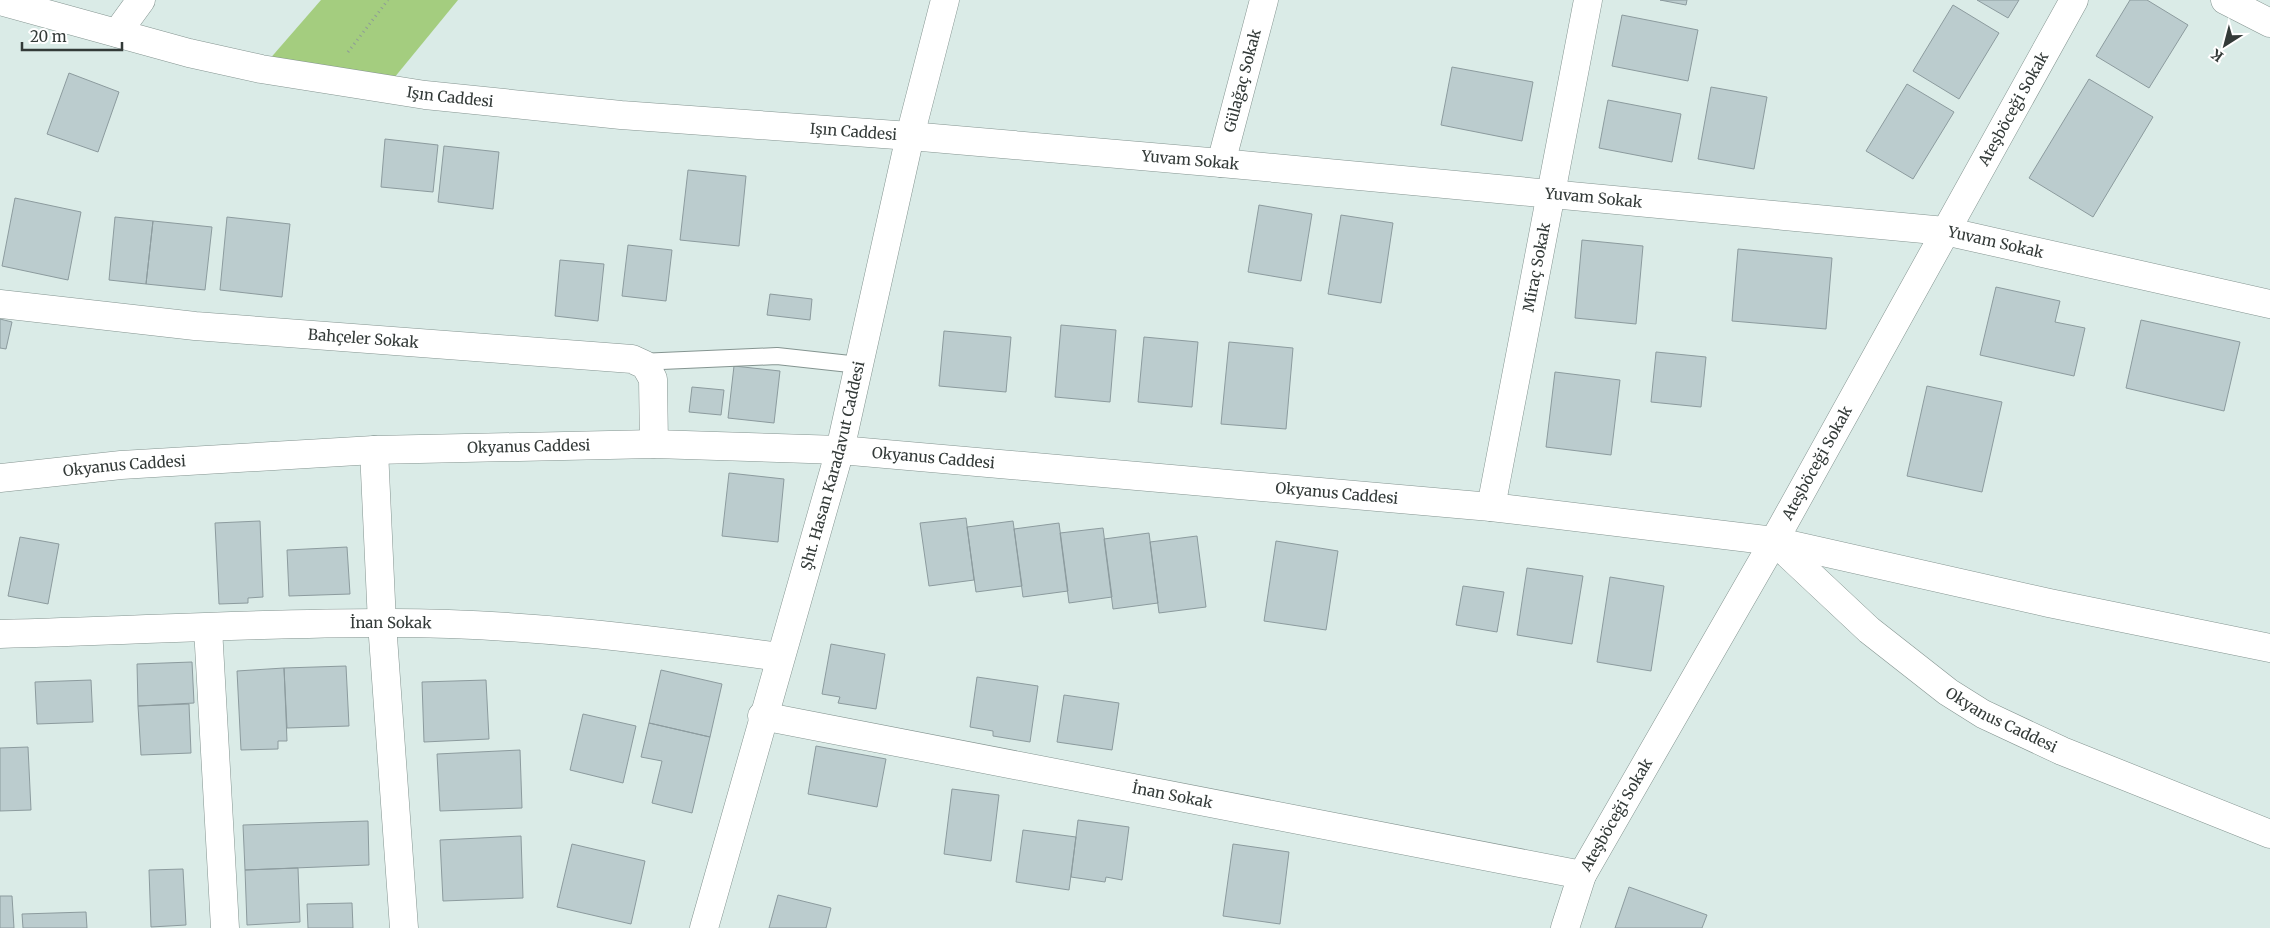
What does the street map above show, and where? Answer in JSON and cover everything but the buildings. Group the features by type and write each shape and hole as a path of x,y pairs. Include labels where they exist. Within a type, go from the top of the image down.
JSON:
{"street":[{"path":"117,33 141,0"},
{"name":"Şht. Hasan Karadavut Caddesi","path":"704,928 762,716 840,450 910,136 945,0"},
{"name":"Gülağaç Sokak","path":"1221,163 1264,0"},
{"name":"Miraç Sokak","path":"1491,506 1588,0"},
{"name":"Ateşböceği Sokak","path":"1565,928 1582,875 1774,541 2074,0"},
{"path":"2225,0 2270,23"},
{"name":"Işın Caddesi","path":"0,1 243,65 424,95 581,111 910,136"},
{"name":"Yuvam Sokak","path":"910,136 1221,163 1945,232 2270,304"},
{"name":"Bahçeler Sokak","path":"0,304 195,326 632,359 639,362"},
{"path":"639,362 645,366 653,379 654,444"},
{"name":"Okyanus Caddesi","path":"0,478 121,465 374,450 654,444 840,450 1491,506 1774,541 2049,603 2270,648"},
{"path":"374,450 382,622 404,928"},
{"name":"Okyanus Caddesi","path":"1774,541 1869,630 1948,692 1983,714 2062,751 2270,834"},
{"name":"İnan Sokak","path":"0,634 382,622 509,628 635,637 780,657"},
{"path":"208,628 225,928"},
{"name":"İnan Sokak","path":"762,716 1582,875"}],"lane":[{"path":"639,362 777,356 858,366"}],"path":[{"path":"326,80 388,0"}],"green space":[{"path":"321,0 458,0 385,89 261,69"}]}
